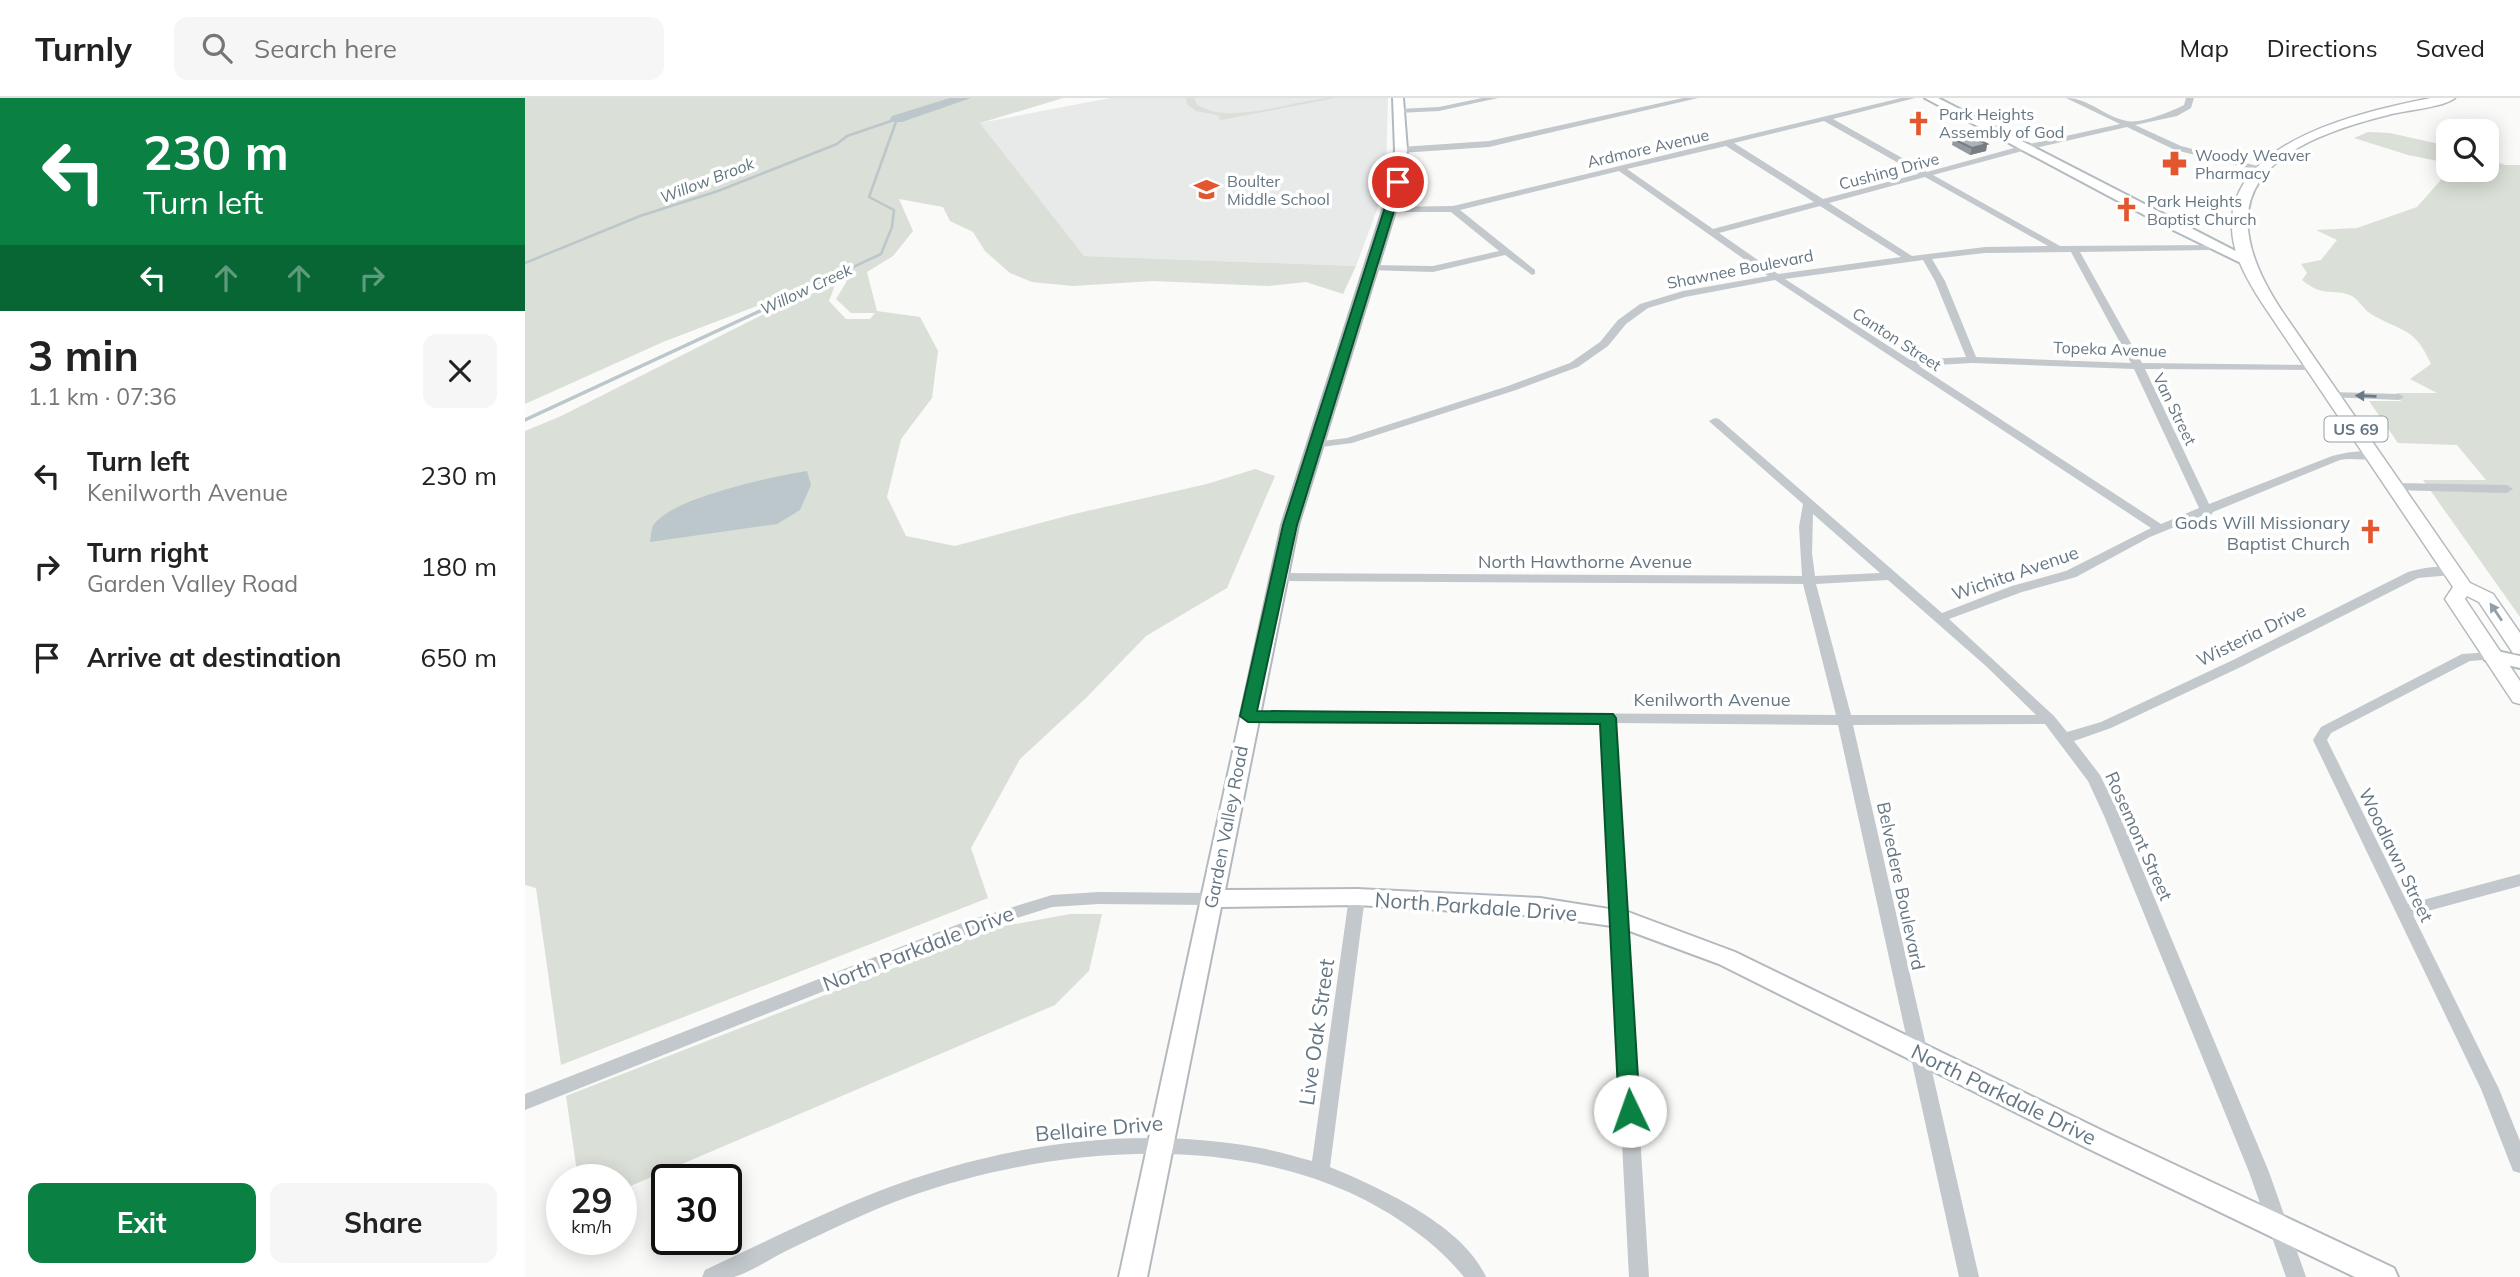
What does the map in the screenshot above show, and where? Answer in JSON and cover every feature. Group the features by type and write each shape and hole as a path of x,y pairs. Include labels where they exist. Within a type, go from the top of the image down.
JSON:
{"main road":[{"name":"US 69","path":"2449,98 2325,131 2287,150 2262,170 2246,193 2240,209 2239,232 2248,265 2332,395 2458,579 2487,598 2520,648"},
{"name":"US 69","path":"2458,579 2455,599 2520,697"}],"street":[{"path":"1398,104 1439,110 1494,98"},
{"path":"1655,98 1666,104"},
{"path":"1401,150 1489,144 1694,98"},
{"name":"Ardmore Avenue","path":"1390,209 1453,209 1911,98"},
{"path":"1930,98 2177,227 2190,231 2248,265"},
{"path":"2070,98 2125,125 2193,153 2262,170"},
{"name":"Cushing Drive","path":"1711,232 2025,148 2174,114 2188,106 2190,98"},
{"name":"Garden Valley Road","path":"1133,1277 1290,525 1398,182 1401,150 1398,104"},
{"path":"1826,119 2057,248"},
{"path":"1729,144 1909,258"},
{"name":"Canton Street","path":"1621,169 1905,363 2161,529"},
{"path":"1453,209 1532,272"},
{"path":"2177,227 2181,233 2248,265"},
{"name":"Shawnee Boulevard","path":"1314,445 1348,441 1554,374 1592,354 1622,322 1644,306 1683,295 1775,276 1985,250 2208,247"},
{"name":"Van Street","path":"2073,248 2089,272 2137,366 2207,512"},
{"path":"1371,268 1433,269 1506,252"},
{"path":"1925,256 1940,281 1972,360"},
{"name":"Topeka Avenue","path":"1905,363 1972,360 2137,366 2314,367"},
{"path":"2332,395 2399,397"},
{"name":"Rosemont Street","path":"1715,421 1992,664 2049,719 2095,779 2259,1172 2296,1277"},
{"name":"Wichita Avenue","path":"1938,619 2017,589 2071,574 2161,529 2336,458 2375,456"},
{"path":"2395,486 2507,489"},
{"name":"Belvedere Boulevard","path":"1809,504 1804,519 1809,580 1845,719 1969,1277"},
{"name":"Wisteria Drive","path":"2066,738 2106,724 2214,674 2368,600 2413,575 2422,572 2458,579"},
{"name":"North Hawthorne Avenue","path":"1278,577 1809,580 1891,576"},
{"path":"2492,656 2520,662"},
{"name":"Woodlawn Street","path":"2492,656 2467,657 2326,730 2321,736 2323,751 2486,1080 2520,1166"},
{"name":"Kenilworth Avenue","path":"1248,716 2049,719"},
{"path":"1608,718 1639,1277"},
{"path":"2402,912 2520,880"},
{"name":"North Parkdale Drive","path":"525,1102 957,931 1031,905 1077,898 1357,897 1540,906 1620,918 1727,958 2384,1277"},
{"name":"Live Oak Street","path":"1320,1172 1357,897"},
{"name":"Bellaire Drive","path":"712,1277 868,1204 957,1172 1060,1151 1160,1144 1205,1146 1320,1172 1375,1195 1411,1214 1447,1243 1476,1277"}],"shaded area":[{"path":"525,98 1063,98 980,123 1084,256 1356,266 1343,294 1306,282 1268,286 1153,281 1073,286 1032,282 1010,273 985,251 973,232 950,221 943,207 899,199 913,231 893,256 867,272 877,311 920,317 938,351 932,398 901,439 887,497 906,536 955,546 1074,514 1207,484 1255,469 1275,476 1227,588 1146,636 1087,697 1020,759 971,848 988,898 561,1065 536,888 525,885 525,431 559,417 782,305 835,285 829,301 846,319 870,319 875,313 851,313 836,299 847,281 817,283 663,342 525,404"},
{"name":"Boulter Middle School","path":"1110,98 1388,98 1386,174 1378,207 1356,266 1084,256 980,123"},
{"path":"1186,98 1194,98 1197,105 1212,111 1228,113 1265,110 1335,98 1221,120 1218,117 1221,116 1196,111 1187,104"},
{"path":"2368,132 2390,133 2436,143 2436,161 2408,155 2354,138"},
{"path":"2499,163 2520,165 2520,617 2423,480 2486,480 2457,445 2398,443 2369,401 2401,401 2396,393 2437,393 2410,379 2431,364 2425,352 2413,336 2371,314 2352,296 2323,291 2302,280 2307,273 2301,264 2321,260 2337,240 2316,230 2357,228 2417,207 2439,182 2499,182"},
{"path":"807,471 811,485 800,510 777,524 650,542 653,526 679,506 724,490"},
{"path":"1070,914 1102,914 1089,971 1055,1005 682,1164 651,1164 651,1177 637,1183 637,1164 576,1164 566,1096 999,927"}],"building":[{"path":"1969,135 1987,144 1972,148 1953,139"}],"waterway":[{"name":"Willow Creek","path":"897,119 964,98"},
{"name":"Willow Brook","path":"525,263 640,216 718,191 837,144 847,136 897,119 869,197 894,210 892,227 881,254 784,299"},
{"name":"Willow Creek","path":"525,420 788,298"}],"place":[{"name":"Park Heights Assembly of God","path":"1919,123"},
{"name":"Woody Weaver Pharmacy","path":"2175,164"},
{"name":"Boulter Middle School","path":"1207,190"},
{"name":"Park Heights Baptist Church","path":"2127,210"},
{"name":"Gods Will Missionary Baptist Church","path":"2370,532"}],"route":[{"path":"1398,182 1290,525 1248,716 1608,718 1630,1111"}]}
